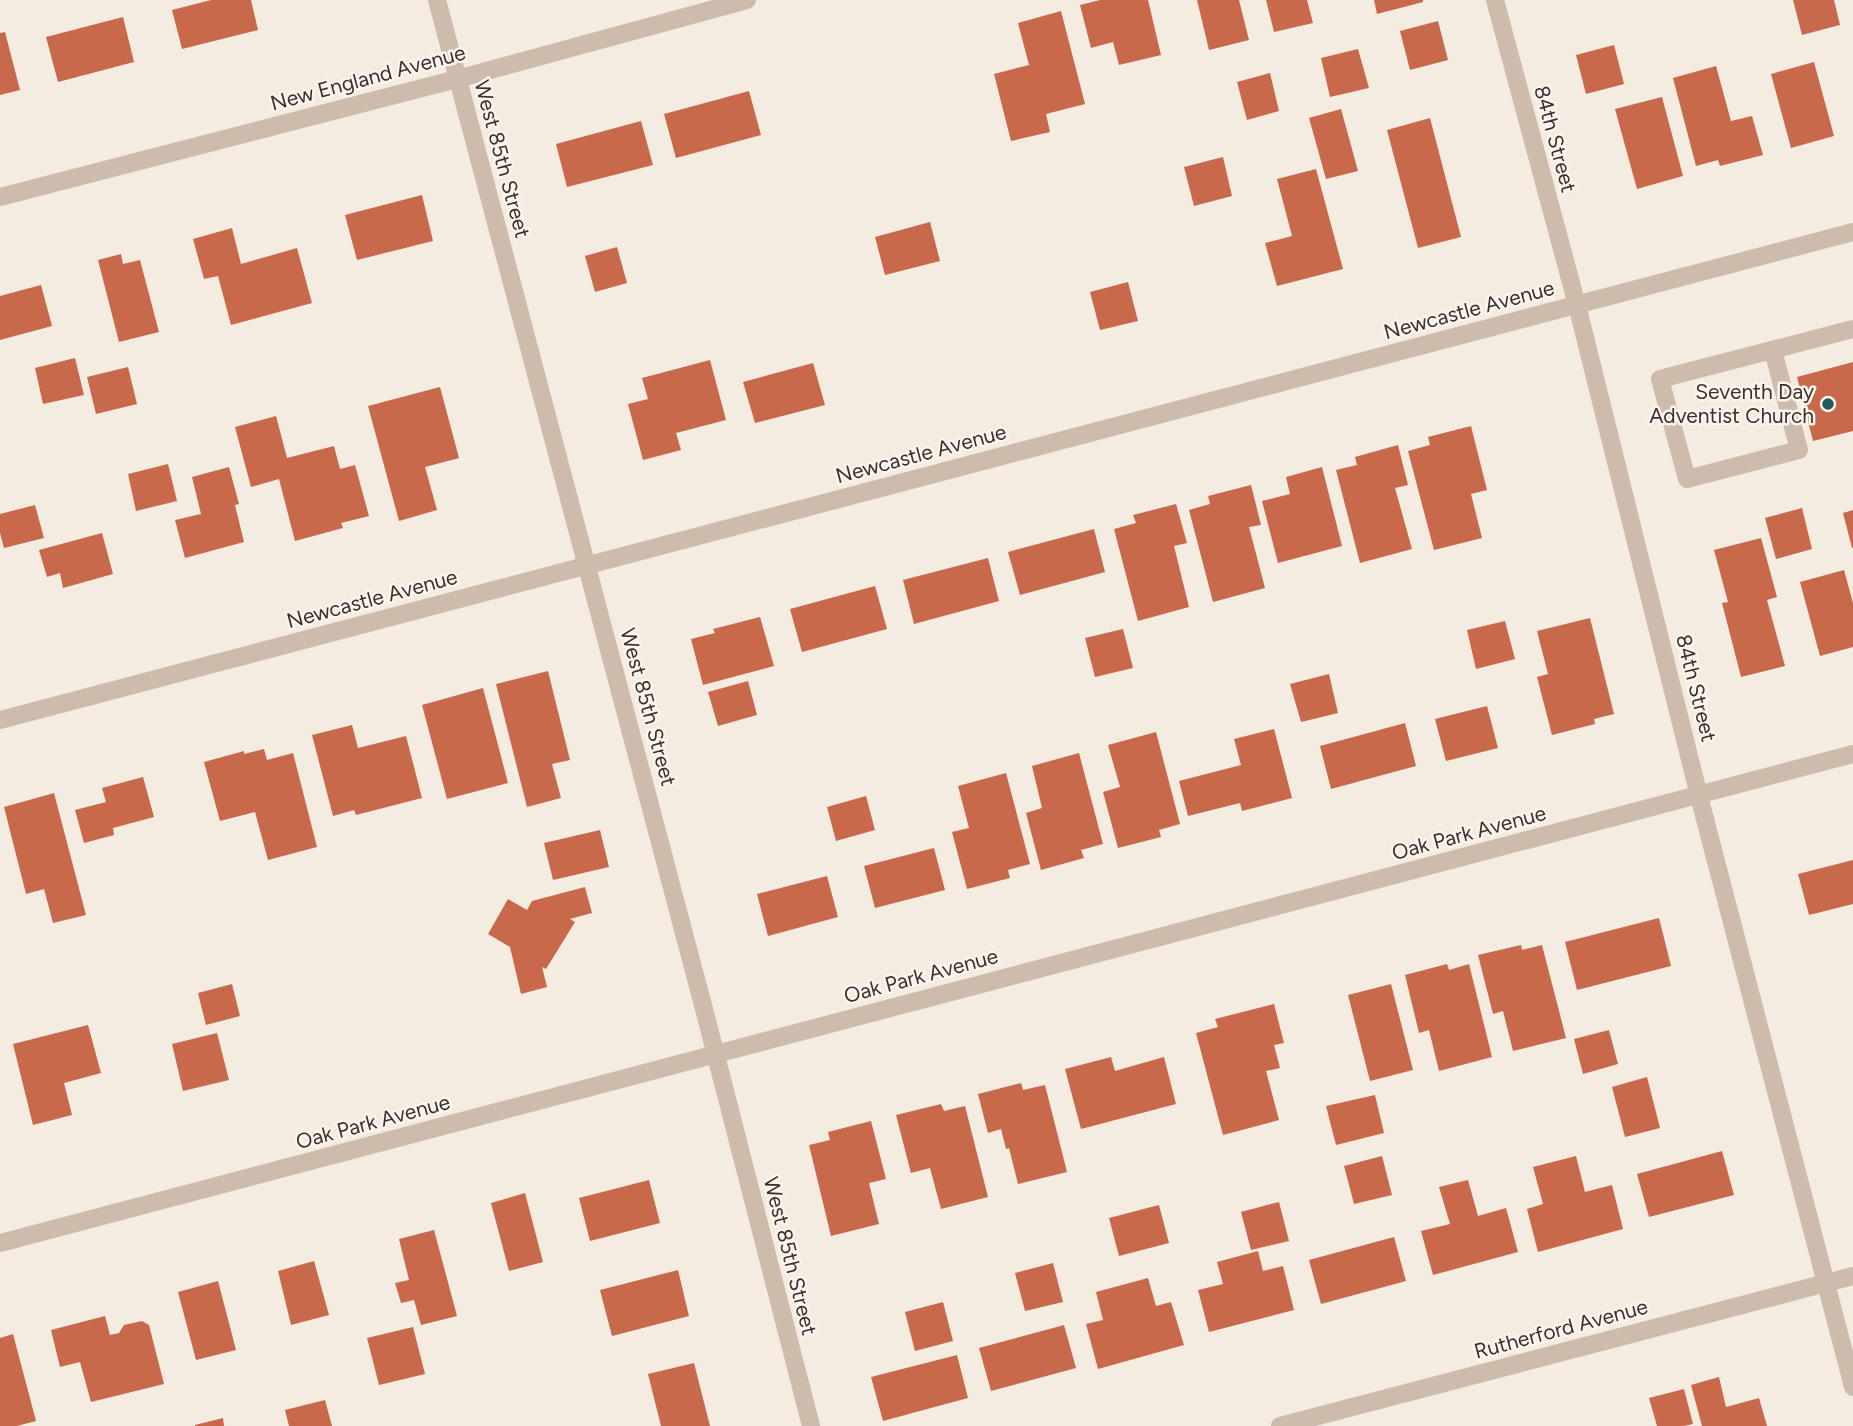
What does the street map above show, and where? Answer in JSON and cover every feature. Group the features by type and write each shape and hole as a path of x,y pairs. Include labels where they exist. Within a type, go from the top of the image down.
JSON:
{"street":[{"name":"West 85th Street","path":"438,0 811,1426"},
{"name":"New England Avenue","path":"0,197 457,79 747,0"},
{"name":"84th Street","path":"1495,0 1577,305 1699,796 1853,1387"},
{"name":"Newcastle Avenue","path":"0,720 1853,232"},
{"path":"1773,350 1799,450 1686,480 1660,379 1853,329"},
{"name":"Oak Park Avenue","path":"0,1243 1853,754"},
{"name":"Rutherford Avenue","path":"1280,1426 1853,1276"}],"building":[{"path":"211,0 251,0 258,30 182,49 172,10"},
{"path":"1100,0 1148,0 1161,55 1119,65 1113,42 1091,48 1080,5"},
{"path":"1197,0 1239,0 1249,40 1209,50"},
{"path":"1266,0 1307,0 1313,23 1274,32"},
{"path":"1374,0 1423,0 1423,2 1377,14"},
{"path":"1793,0 1834,0 1840,25 1802,35"},
{"path":"1061,11 1085,104 1046,114 1050,132 1011,141 994,74 1029,65 1018,23"},
{"path":"123,17 134,62 58,82 46,37"},
{"path":"1438,21 1448,60 1410,70 1400,31"},
{"path":"5,32 20,90 0,95 0,33"},
{"path":"1614,45 1624,84 1586,94 1576,55"},
{"path":"1358,49 1369,88 1330,97 1321,58"},
{"path":"1814,62 1834,136 1791,148 1771,74"},
{"path":"1716,66 1731,121 1752,116 1763,155 1720,166 1718,160 1696,166 1673,78"},
{"path":"1270,73 1279,111 1247,120 1237,82"},
{"path":"749,91 761,135 676,158 664,114"},
{"path":"1662,97 1683,176 1637,189 1615,109"},
{"path":"1341,109 1358,171 1326,179 1309,118"},
{"path":"1430,118 1461,237 1418,248 1387,130"},
{"path":"641,121 653,165 567,187 556,144"},
{"path":"1223,157 1232,196 1194,206 1184,167"},
{"path":"1316,169 1343,269 1277,286 1265,243 1292,236 1277,179"},
{"path":"422,195 433,241 357,260 345,215"},
{"path":"930,222 940,261 885,275 875,237"},
{"path":"232,228 241,264 297,248 312,303 231,325 218,276 204,279 193,239"},
{"path":"617,247 627,283 595,292 585,256"},
{"path":"121,254 123,264 140,260 159,332 119,342 98,260"},
{"path":"1128,282 1138,321 1100,330 1090,292"},
{"path":"41,285 52,326 0,340 0,296"},
{"path":"75,358 84,395 43,404 35,368"},
{"path":"710,360 726,420 676,433 681,450 643,460 628,404 648,399 642,378"},
{"name":"Seventh Day Adventist Church","path":"1853,362 1853,431 1813,441 1797,377"},
{"path":"813,363 825,405 755,423 743,382"},
{"path":"128,367 137,404 96,414 87,377"},
{"path":"440,387 459,458 425,467 437,510 399,521 368,406"},
{"path":"276,416 287,458 334,446 340,469 355,465 369,516 341,523 343,528 295,541 279,479 251,487 235,427"},
{"path":"1471,426 1487,490 1471,494 1482,538 1434,550 1408,451 1430,445 1428,437"},
{"path":"1398,445 1408,485 1395,488 1412,549 1360,563 1336,470 1357,465 1355,457"},
{"path":"168,464 177,501 136,511 128,474"},
{"path":"229,467 239,504 235,505 244,542 185,558 175,520 201,514 192,477"},
{"path":"1322,467 1342,546 1278,563 1262,501 1290,494 1286,477"},
{"path":"1251,485 1261,525 1249,527 1265,588 1213,602 1189,510 1210,504 1208,496"},
{"path":"1176,504 1187,543 1174,546 1189,607 1138,621 1114,529 1136,523 1133,515"},
{"path":"35,505 44,538 4,548 0,533 0,514"},
{"path":"1802,508 1812,549 1776,559 1765,518"},
{"path":"1853,510 1853,548 1852,548 1843,513"},
{"path":"1094,529 1105,572 1020,595 1008,552"},
{"path":"102,533 113,574 63,588 60,573 47,577 39,550"},
{"path":"1761,538 1777,597 1767,600 1785,666 1741,677 1722,603 1728,602 1714,550"},
{"path":"988,558 999,601 914,624 903,580"},
{"path":"1844,570 1853,603 1853,647 1820,656 1800,582"},
{"path":"875,586 887,629 802,652 790,609"},
{"path":"760,617 774,666 703,685 691,639 715,633 713,629"},
{"path":"1590,618 1614,714 1594,719 1595,724 1552,735 1537,677 1548,674 1537,631"},
{"path":"1505,621 1515,659 1476,669 1467,630"},
{"path":"1123,629 1133,668 1095,677 1085,638"},
{"path":"548,671 570,760 552,764 561,798 527,807 496,684"},
{"path":"1329,674 1338,713 1301,722 1290,684"},
{"path":"748,681 757,715 718,726 708,692"},
{"path":"483,688 508,783 447,799 422,705"},
{"path":"1487,706 1498,748 1446,761 1435,719"},
{"path":"1405,723 1416,766 1331,789 1320,746"},
{"path":"352,725 358,748 406,736 422,798 356,815 354,810 333,816 312,735"},
{"path":"1274,729 1292,798 1242,811 1240,803 1188,816 1179,781 1241,765 1234,739"},
{"path":"1156,732 1180,824 1159,830 1161,837 1118,848 1103,792 1120,787 1108,745"},
{"path":"264,749 267,760 293,753 317,847 268,860 255,812 220,821 204,762 244,751 244,754"},
{"path":"1079,753 1103,844 1081,850 1084,858 1041,870 1026,813 1042,808 1032,766"},
{"path":"1006,773 1030,864 1008,870 1010,878 967,889 952,832 969,828 958,786"},
{"path":"143,777 154,817 113,828 114,835 84,843 75,810 106,802 102,788"},
{"path":"54,793 86,915 53,923 44,889 26,894 4,807"},
{"path":"866,796 875,830 836,841 827,807"},
{"path":"600,830 609,867 553,880 544,843"},
{"path":"934,848 945,890 875,908 864,866"},
{"path":"1853,860 1853,904 1809,915 1798,874"},
{"path":"827,876 838,917 768,936 757,894"},
{"path":"585,887 592,913 570,919 575,922 546,969 542,967 547,987 521,994 510,947 488,934 508,899 527,910 532,901"},
{"path":"1659,918 1671,966 1577,990 1565,942"},
{"path":"1521,945 1522,950 1542,945 1566,1038 1513,1051 1503,1011 1493,1014 1478,955"},
{"path":"1447,964 1449,970 1469,964 1492,1057 1439,1071 1429,1030 1419,1033 1405,975"},
{"path":"232,984 240,1016 206,1025 198,993"},
{"path":"1391,984 1413,1070 1370,1081 1348,995"},
{"path":"1274,1004 1284,1043 1274,1045 1280,1068 1266,1071 1279,1120 1223,1135 1196,1033 1218,1027 1215,1019"},
{"path":"88,1025 101,1073 64,1083 72,1115 33,1125 13,1044"},
{"path":"1609,1030 1618,1064 1583,1074 1574,1039"},
{"path":"217,1033 229,1080 183,1091 172,1044"},
{"path":"1111,1057 1115,1071 1164,1057 1176,1104 1081,1129 1065,1069"},
{"path":"1647,1077 1660,1128 1625,1137 1612,1087"},
{"path":"1021,1083 1023,1090 1045,1085 1067,1172 1018,1184 1001,1129 988,1133 978,1094"},
{"path":"1375,1095 1384,1133 1336,1145 1326,1106"},
{"path":"941,1104 944,1111 965,1106 988,1197 941,1209 930,1168 911,1173 896,1115"},
{"path":"871,1121 886,1179 869,1183 879,1224 831,1236 809,1145 830,1140 828,1132"},
{"path":"1722,1151 1734,1195 1649,1217 1637,1174"},
{"path":"1382,1156 1392,1195 1354,1204 1344,1166"},
{"path":"1576,1156 1585,1192 1612,1185 1623,1229 1538,1252 1527,1209 1543,1204 1533,1167"},
{"path":"649,1180 660,1223 590,1241 579,1198"},
{"path":"1468,1180 1478,1216 1506,1208 1518,1252 1433,1275 1421,1231 1450,1224 1439,1187"},
{"path":"525,1193 543,1262 509,1271 491,1203"},
{"path":"1279,1202 1289,1241 1251,1250 1241,1212"},
{"path":"1159,1205 1169,1243 1119,1256 1109,1218"},
{"path":"434,1230 457,1316 421,1325 414,1300 401,1303 395,1283 409,1280 399,1239"},
{"path":"1394,1237 1406,1281 1321,1304 1309,1260"},
{"path":"1258,1251 1263,1271 1283,1266 1294,1310 1209,1332 1198,1290 1223,1284 1217,1262"},
{"path":"314,1261 329,1315 291,1325 278,1271"},
{"path":"1053,1263 1063,1302 1025,1311 1015,1273"},
{"path":"678,1270 689,1316 612,1336 600,1290"},
{"path":"1148,1278 1156,1306 1171,1302 1184,1345 1098,1369 1086,1324 1103,1320 1096,1292"},
{"path":"218,1281 236,1350 196,1360 178,1292"},
{"path":"943,1302 953,1341 915,1351 905,1312"},
{"path":"105,1316 110,1335 119,1333 124,1325 142,1321 149,1325 164,1384 91,1402 80,1362 60,1367 51,1330"},
{"path":"1064,1325 1076,1368 991,1391 979,1348"},
{"path":"413,1327 425,1374 379,1385 367,1338"},
{"path":"13,1334 36,1421 17,1426 0,1426 0,1338"},
{"path":"957,1355 968,1398 883,1421 871,1377"},
{"path":"694,1363 710,1426 661,1426 648,1374"},
{"path":"1719,1377 1726,1407 1759,1398 1767,1426 1702,1426 1691,1385"},
{"path":"1684,1389 1693,1424 1657,1426 1649,1398"},
{"path":"325,1400 332,1426 289,1426 285,1410"},
{"path":"223,1418 224,1426 195,1426 195,1425"}],"place":[{"name":"Seventh Day Adventist Church","path":"1828,404"}]}
